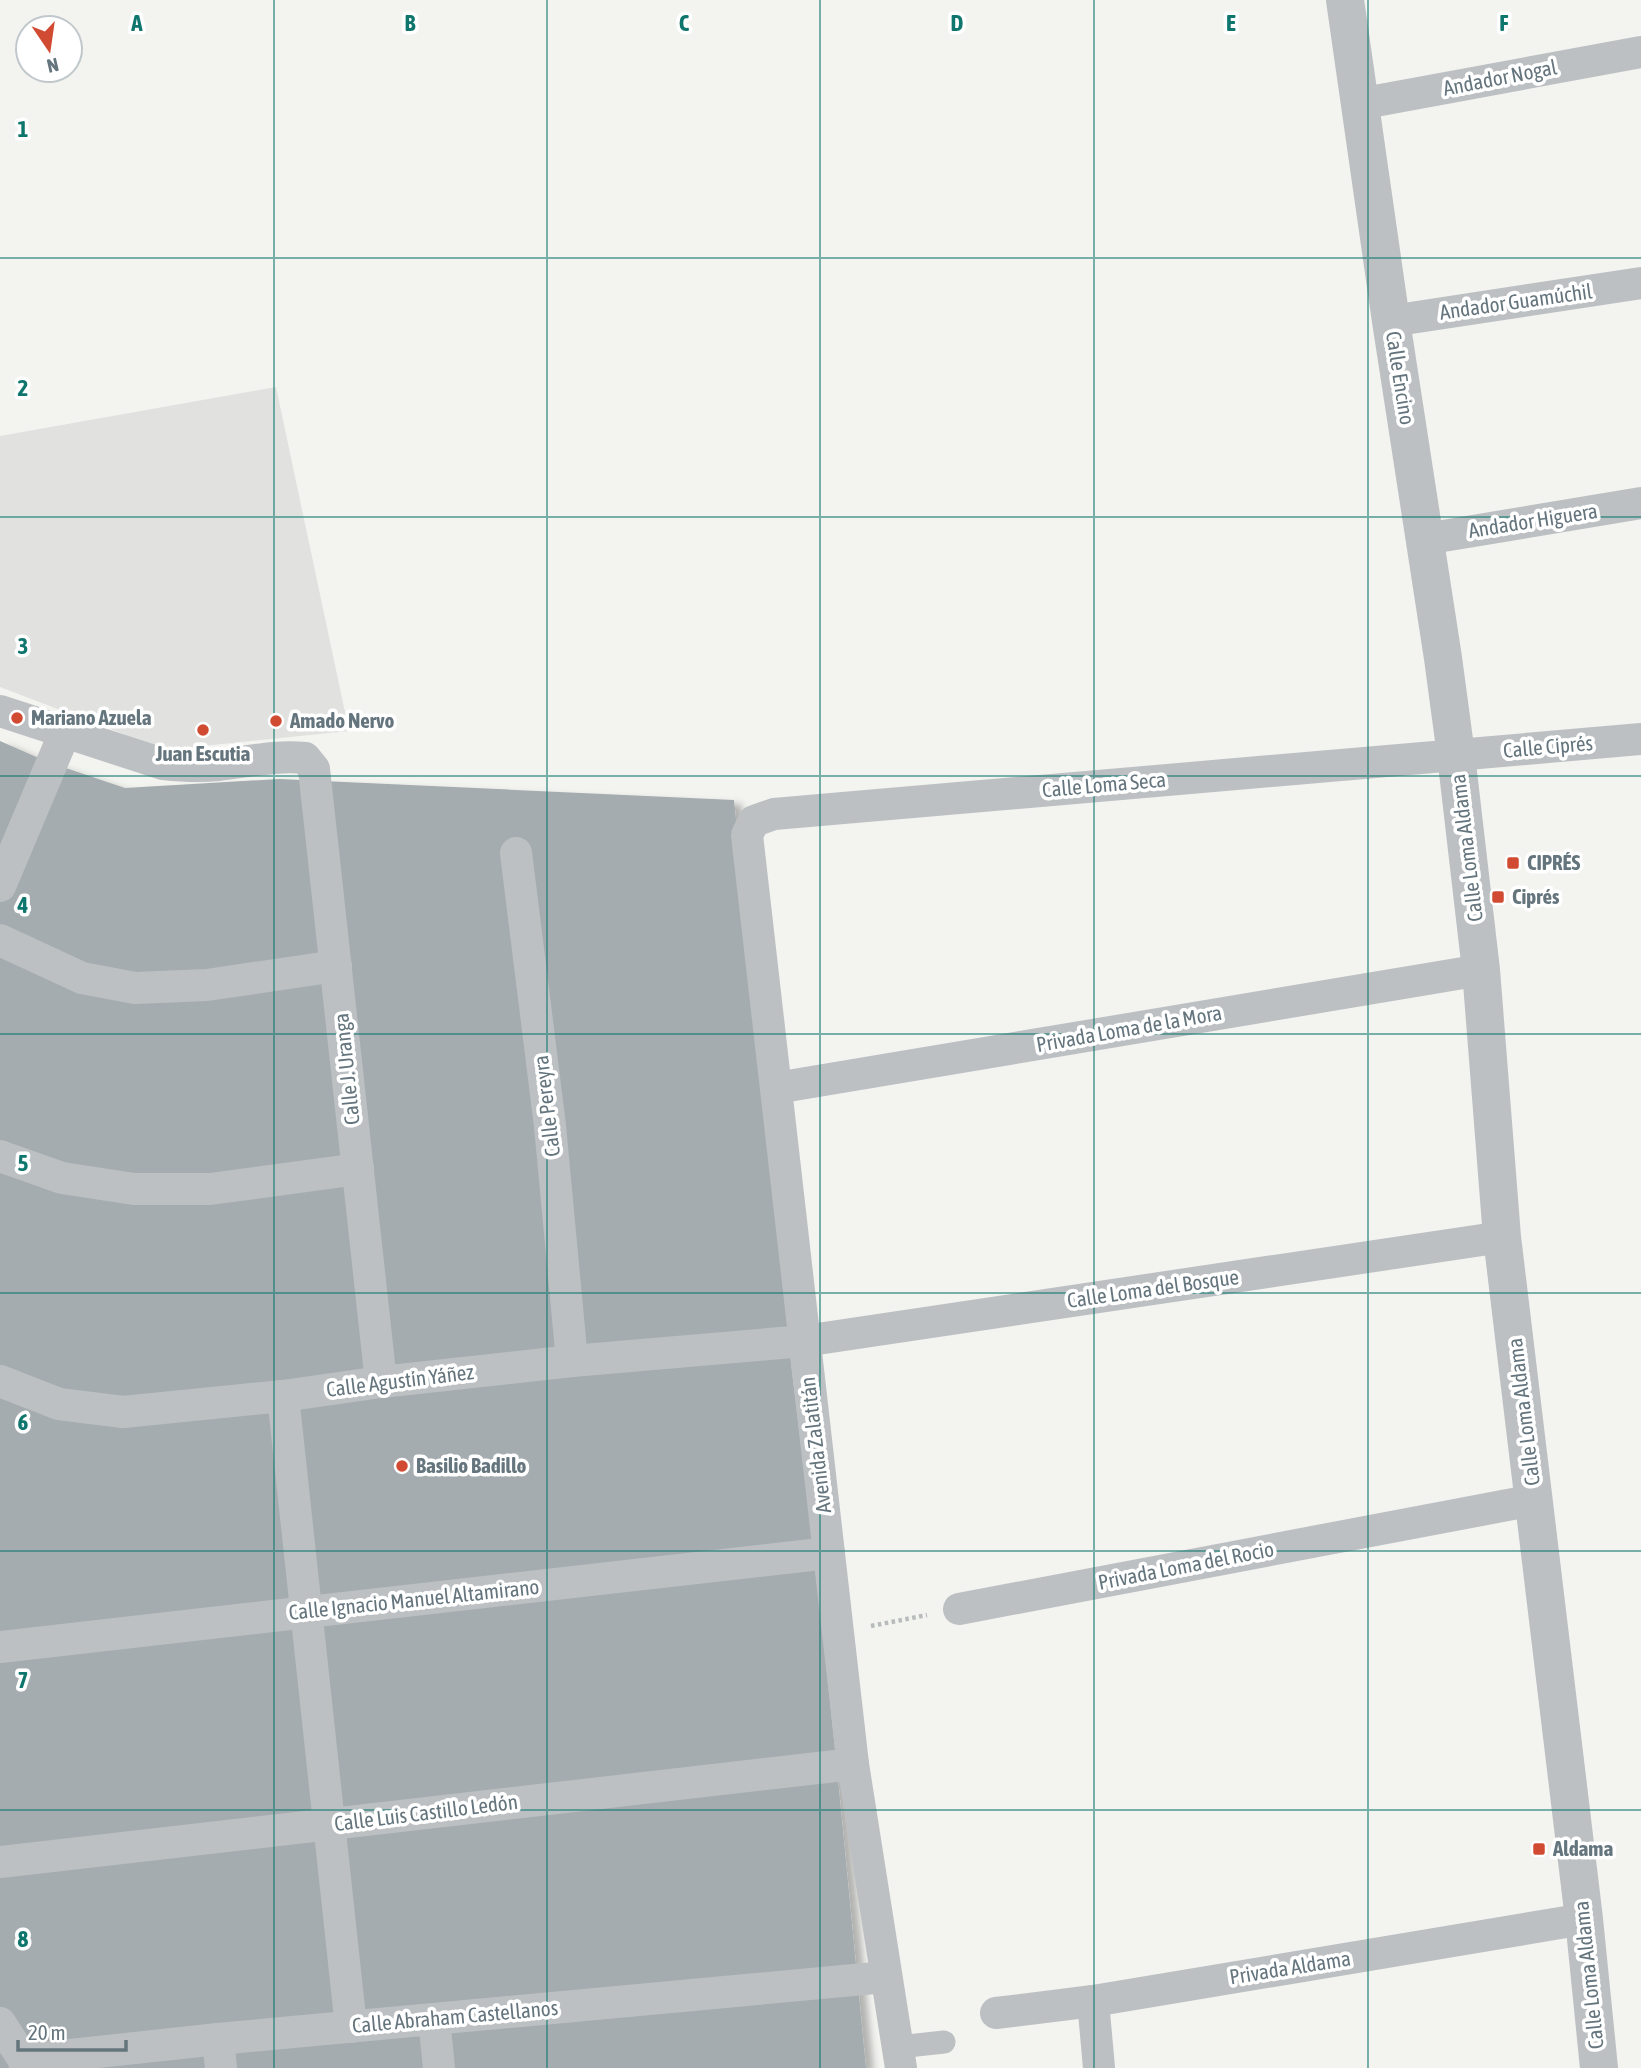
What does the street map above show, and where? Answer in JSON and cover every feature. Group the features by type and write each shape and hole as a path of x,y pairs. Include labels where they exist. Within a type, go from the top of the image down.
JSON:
{"street":[{"name":"Calle Encino","path":"1345,0 1456,755"},
{"name":"Andador Nogal","path":"1359,104 1641,52"},
{"name":"Andador Guamúchil","path":"1391,321 1641,283"},
{"name":"Andador Higuera","path":"1425,539 1641,503"},
{"path":"0,710 65,732 0,886"},
{"name":"Calle J. Uranga","path":"65,732 163,764 216,765 291,757 305,758 314,769 381,1382"},
{"name":"Calle Ciprés","path":"1456,755 1641,739"},
{"name":"Calle Loma Seca","path":"754,821 774,814 1456,755"},
{"name":"Calle Loma Aldama","path":"1456,755 1481,970 1502,1237 1600,2068"},
{"name":"Avenida Zalatitán","path":"754,821 747,835 853,1764 899,2057"},
{"name":"Calle Pereyra","path":"516,853 550,1126 572,1361"},
{"path":"0,940 82,978 135,988 206,985 336,966"},
{"name":"Privada Loma de la Mora","path":"776,1088 1481,970"},
{"path":"0,1156 62,1178 134,1189 210,1189 358,1169"},
{"name":"Calle Loma del Bosque","path":"804,1341 1502,1237"},
{"name":"Calle Agustín Yáñez","path":"0,1381 59,1404 123,1412 283,1396 381,1382 572,1361 804,1341"},
{"path":"283,1396 351,2027"},
{"name":"Privada Loma del Rocio","path":"959,1609 1534,1500"},
{"name":"Calle Ignacio Manuel Altamirano","path":"0,1647 829,1553"},
{"name":"Calle Luis Castillo Ledón","path":"0,1862 853,1764"},
{"name":"Privada Aldama","path":"996,2013 1093,2001 1584,1919"},
{"name":"Calle Abraham Castellanos","path":"12,2051 219,2053 351,2027 886,1978"},
{"path":"1093,2001 1100,2068"},
{"path":"434,2019 439,2068"},
{"path":"899,2057 944,2042"}],"path":[{"path":"838,1632 959,1609"}],"shaded area":[{"path":"276,387 349,731 165,750 0,687 0,436"}],"building":[{"name":"Basilio Badillo","path":"0,741 48,762 125,788 279,779 734,800 866,2068 0,2068"}],"place":[{"name":"Mariano Azuela","path":"17,718"},
{"name":"Amado Nervo","path":"276,721"},
{"name":"Juan Escutia","path":"203,730"},
{"name":"CIPRÉS","path":"1513,863"},
{"name":"Ciprés","path":"1498,897"},
{"name":"Basilio Badillo","path":"402,1466"},
{"name":"Aldama","path":"1539,1849"}]}
